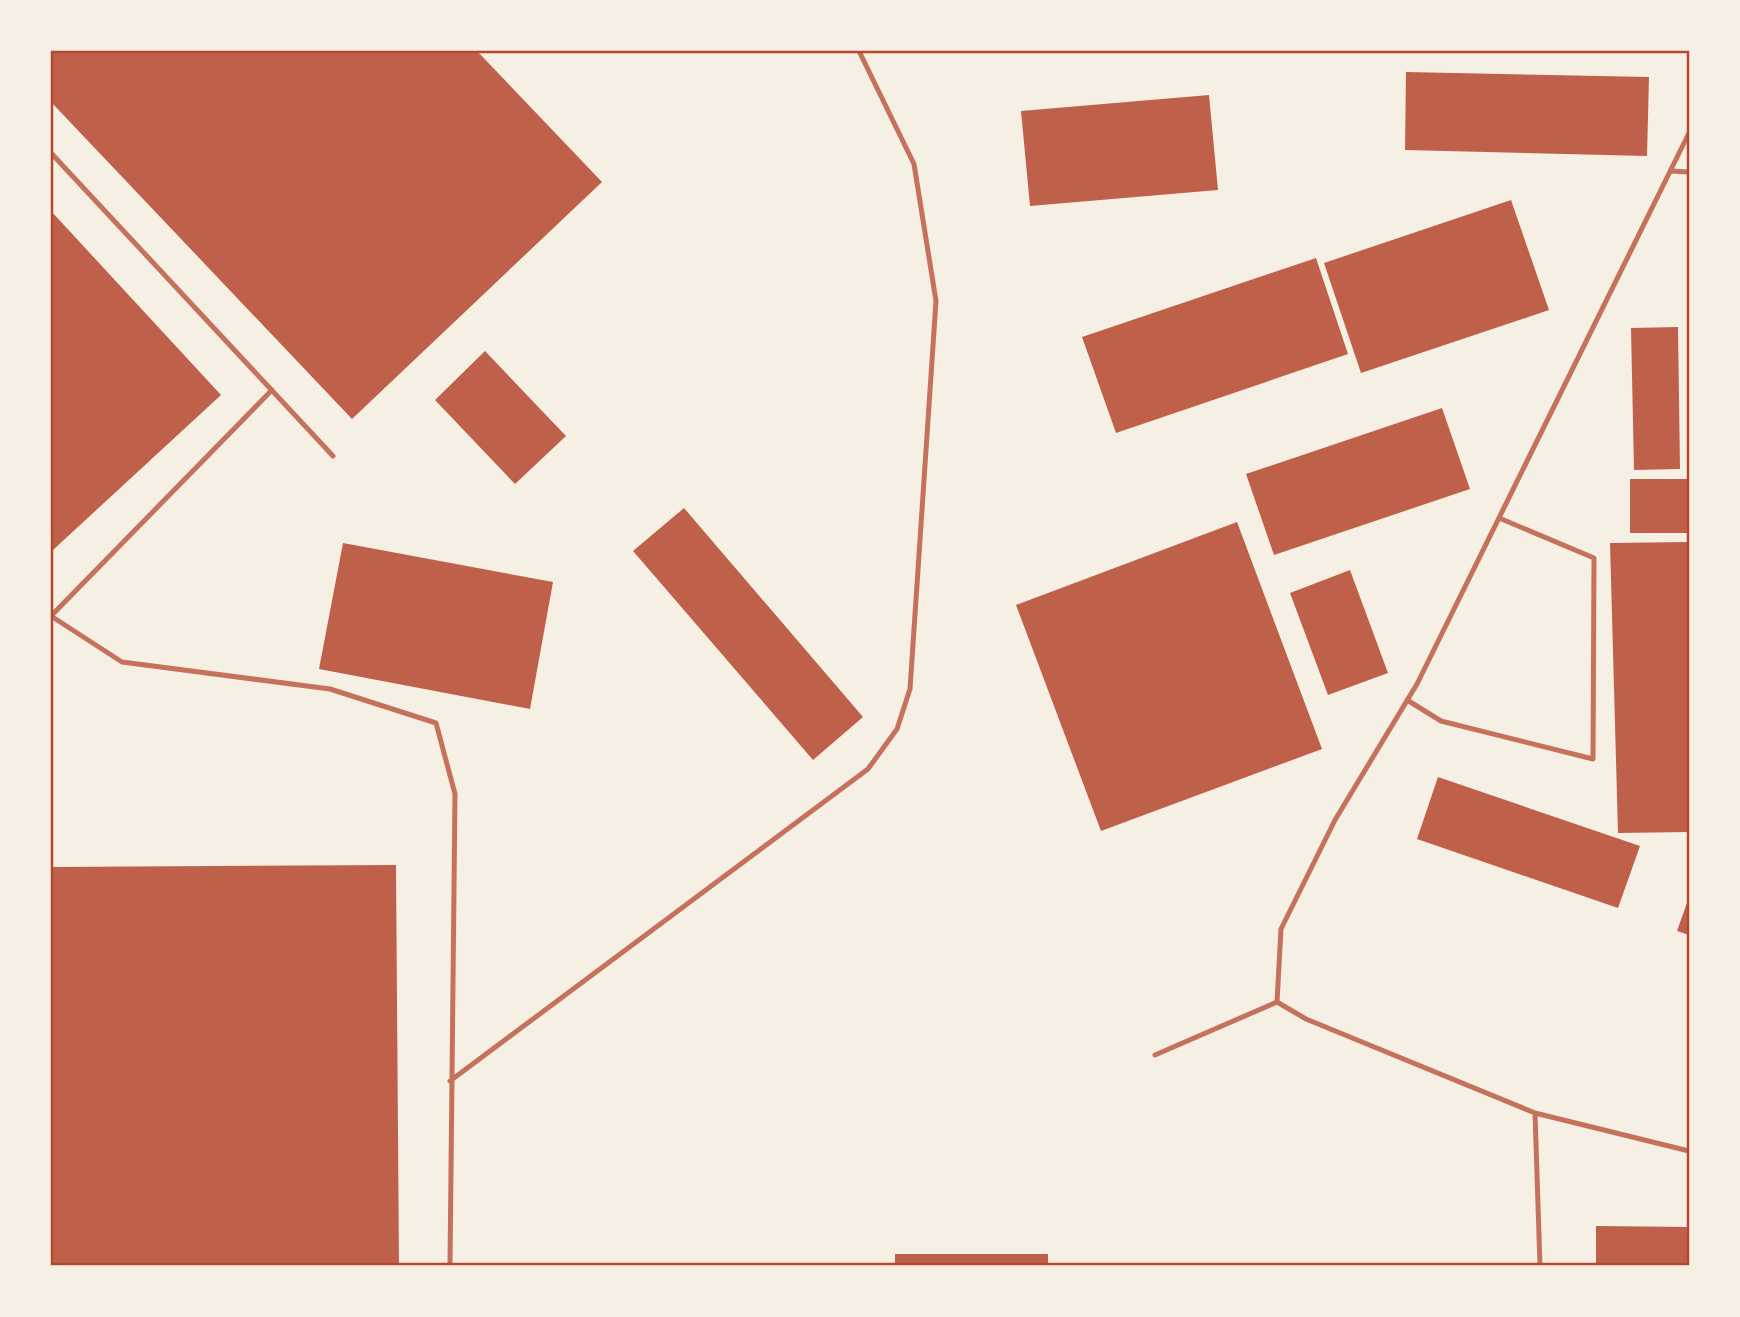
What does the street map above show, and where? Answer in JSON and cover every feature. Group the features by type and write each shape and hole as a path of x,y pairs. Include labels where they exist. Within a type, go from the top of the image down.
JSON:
{"lane":[{"path":"450,1081 868,769 897,729 909,689 936,301 914,164 859,51"},
{"path":"1277,1002 1281,929 1335,820 1407,700 1689,133"},
{"path":"51,153 333,456"},
{"path":"1671,171 1689,172"},
{"path":"272,390 51,616 122,662 330,689 436,723 454,794 450,1266"},
{"path":"1407,700 1441,722 1593,759 1594,558 1500,517"},
{"path":"1155,1055 1277,1002"},
{"path":"1277,1002 1306,1020 1535,1112 1689,1151"},
{"path":"1535,1112 1540,1266"}],"building":[{"path":"51,51 477,51 602,182 352,419 51,102"},
{"path":"1406,72 1649,77 1647,156 1405,150"},
{"path":"1209,95 1218,190 1030,206 1021,111"},
{"path":"1511,200 1549,310 1361,373 1324,263"},
{"path":"51,211 221,395 53,550 51,548"},
{"path":"1316,258 1348,354 1116,433 1082,337"},
{"path":"1678,327 1680,469 1634,470 1631,328"},
{"path":"485,351 566,436 515,484 435,400"},
{"path":"1442,408 1470,489 1274,555 1246,474"},
{"path":"1630,479 1689,479 1689,533 1630,533"},
{"path":"684,508 863,717 813,760 633,551"},
{"path":"1237,522 1322,749 1101,831 1016,605"},
{"path":"1689,542 1689,832 1618,833 1610,543"},
{"path":"343,543 553,582 530,709 319,669"},
{"path":"1350,570 1388,673 1328,695 1290,593"},
{"path":"1438,777 1640,846 1618,908 1417,839"},
{"path":"396,865 399,1266 51,1266 51,867"},
{"path":"1689,897 1689,935 1677,931"},
{"path":"1596,1226 1689,1227 1689,1266 1596,1266"},
{"path":"895,1254 1048,1254 1048,1266 895,1266"}]}
